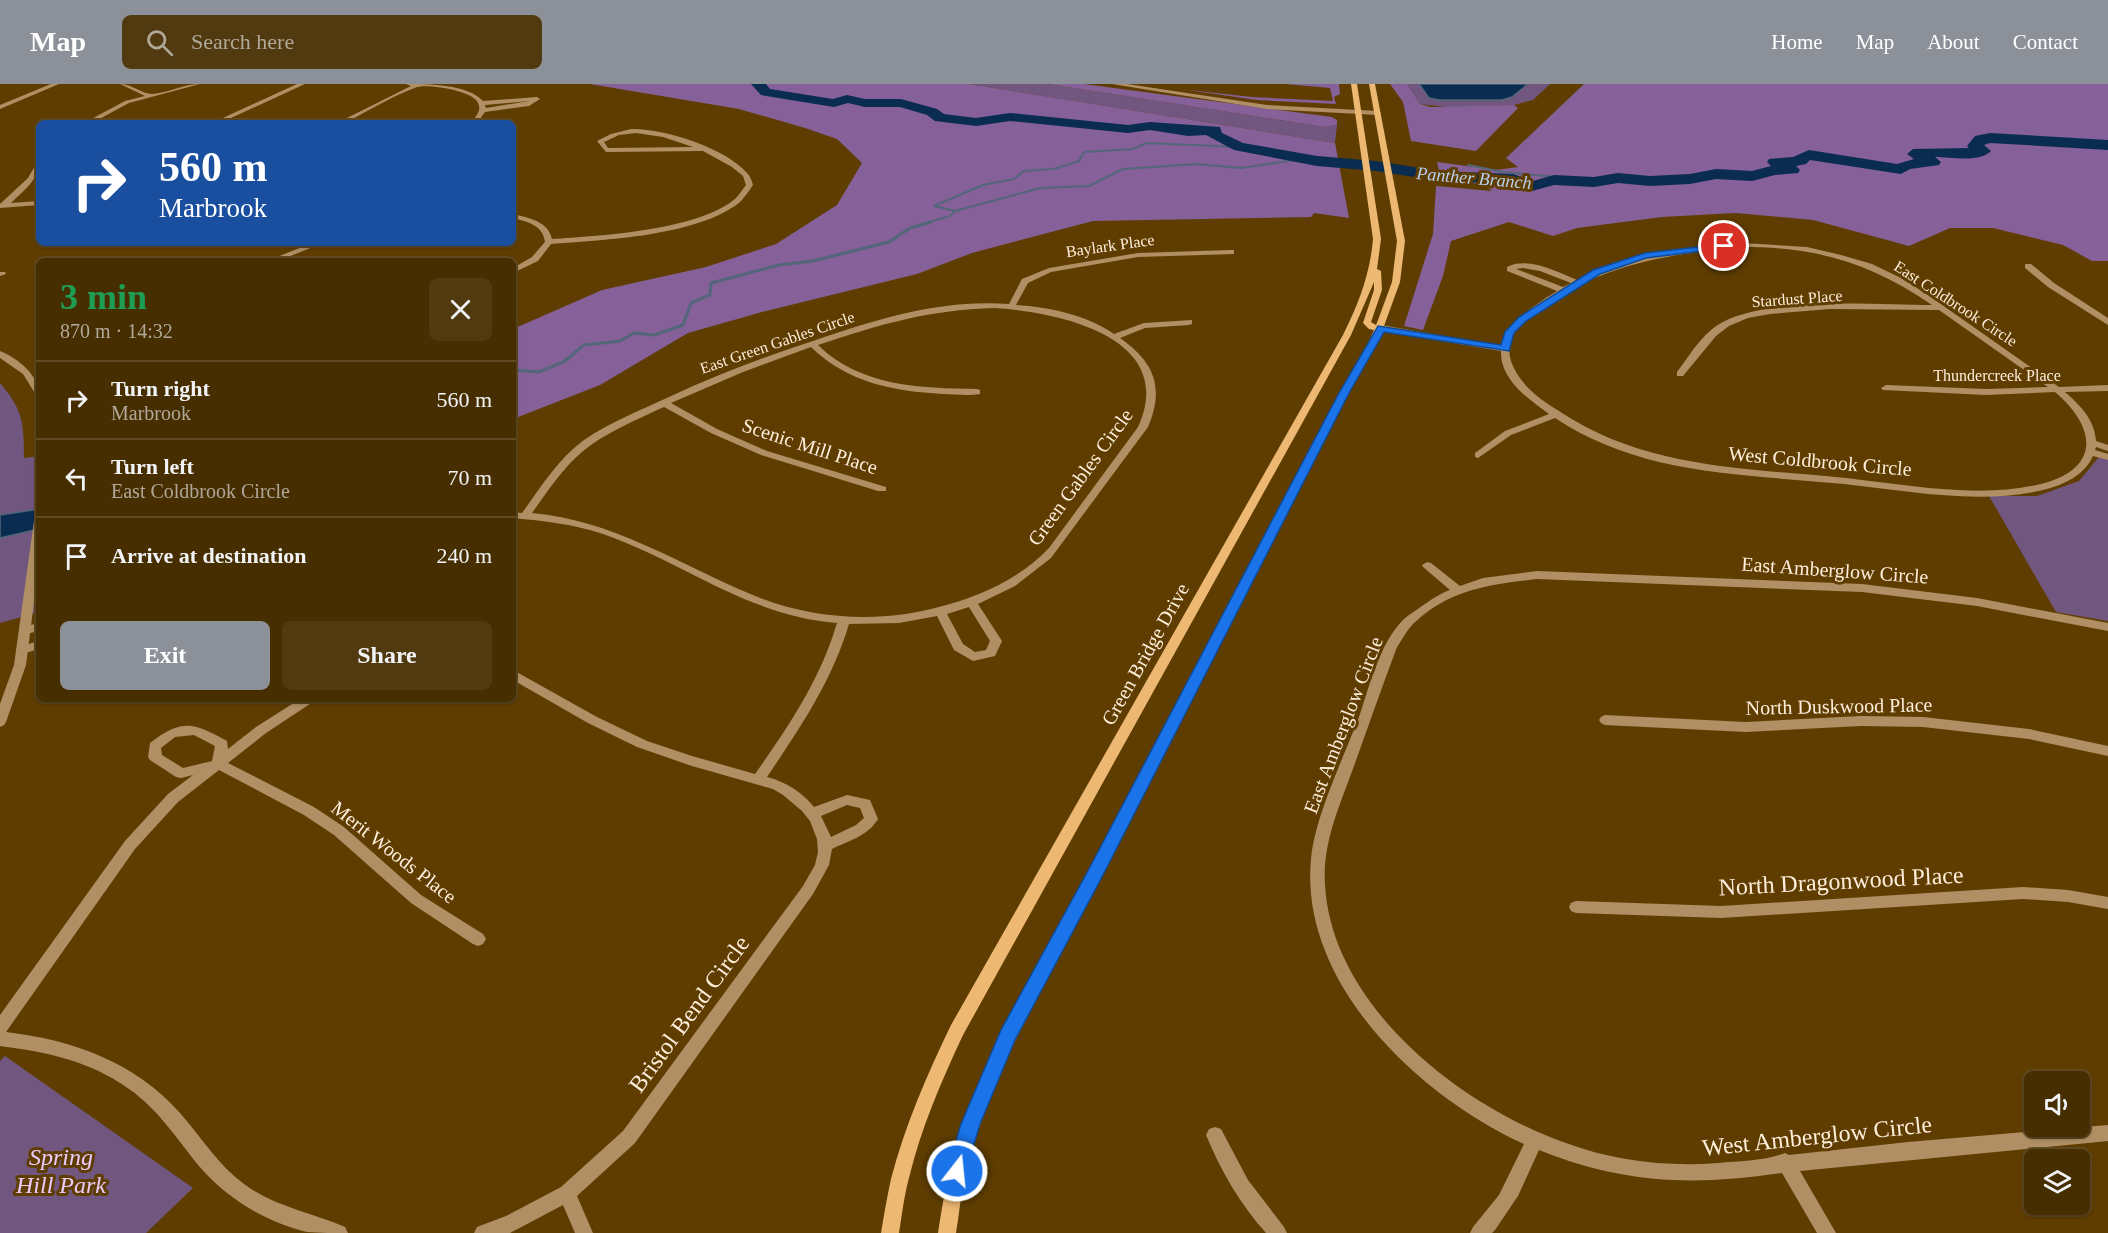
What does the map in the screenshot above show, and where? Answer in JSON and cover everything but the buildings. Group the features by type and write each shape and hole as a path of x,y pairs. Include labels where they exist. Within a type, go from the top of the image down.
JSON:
{"main road":[{"name":"Green Bridge Drive","path":"890,1233 903,1161 920,1110 962,1018 1055,856 1316,387 1355,323 1372,280 1377,258 1376,230 1354,84"},
{"path":"947,1233 957,1171 971,1124 1008,1036 1096,872 1344,393 1381,328 1397,283 1401,261 1398,212 1372,84"},
{"path":"1377,258 1378,290 1367,323 1372,327 1381,328"}],"street":[{"path":"0,106 56,84"},
{"path":"123,84 148,94"},
{"path":"92,120 111,108 148,94 197,84"},
{"path":"222,120 302,84"},
{"path":"409,84 466,92 483,106 529,104 537,99 483,106"},
{"path":"346,120 417,84"},
{"path":"1114,84 1276,108 1377,110"},
{"path":"476,120 483,106"},
{"path":"549,242 623,236 664,228 723,208 747,192 750,177 741,167 702,149 638,131 624,132 600,141 606,150 621,152 702,149"},
{"path":"2,206 31,179 36,170"},
{"path":"2,206 36,203"},
{"path":"516,217 541,226 548,233 549,242 536,259 516,269"},
{"name":"East Coldbrook Circle","path":"1505,349 1506,339 1515,325 1565,291 1608,267 1645,256 1687,249 1767,245 1819,252 1858,262 1901,282 2059,391"},
{"path":"279,258 311,246"},
{"name":"Baylark Place","path":"1011,307 1025,281 1049,270 1138,255 1231,252"},
{"path":"1565,291 1510,268 1518,264 1528,265 1578,283"},
{"path":"2028,266 2051,285 2108,322"},
{"name":"East Green Gables Circle","path":"526,516 563,464 600,434 735,370 899,317 930,310 967,306 1011,307"},
{"name":"Green Gables Circle","path":"516,515 571,521 608,531 773,608 812,617 844,620 899,619 940,611 971,601 1009,584 1044,560 1143,427 1154,401 1150,378 1136,356 1113,337 1083,322 1011,307"},
{"name":"Stardust Place","path":"1680,374 1712,334 1727,324 1749,316 1801,309 1940,308"},
{"path":"1113,337 1144,327 1189,322"},
{"path":"1381,328 1505,349"},
{"path":"812,344 835,365 891,385 919,391 977,392"},
{"name":"West Coldbrook Circle","path":"1505,349 1508,365 1518,383 1534,400 1554,415 1616,446 1673,462 1715,469 1952,491 2003,492 2046,486 2075,473 2088,460 2091,448"},
{"path":"0,354 26,372 36,388"},
{"name":"Thundercreek Place","path":"1886,388 1975,392 2108,388"},
{"path":"2059,391 2080,412 2089,428 2091,448"},
{"name":"Scenic Mill Place","path":"664,403 764,453 882,489"},
{"path":"1478,455 1508,433 1554,415"},
{"path":"2091,448 2108,448"},
{"path":"2091,448 2108,457"},
{"path":"0,722 22,650 36,547"},
{"path":"1428,565 1458,591"},
{"name":"East Amberglow Circle","path":"1535,1140 1482,1113 1454,1094 1402,1050 1381,1027 1346,978 1326,928 1321,905 1318,861 1326,821 1391,646 1399,631 1416,614 1458,591 1483,582 1537,575 1815,584 1926,595 2108,627"},
{"path":"940,611 958,647 973,657 991,653 996,641 971,601"},
{"path":"758,780 818,690 836,650 844,620"},
{"path":"26,630 36,628"},
{"path":"22,650 36,646"},
{"path":"516,676 609,729 642,744 792,793 813,813 822,833 824,846 861,830 871,819 866,804 847,800 813,813"},
{"path":"0,1028 130,845 173,798 261,730 304,702"},
{"name":"North Duskwood Place","path":"1605,720 1746,727 1861,721 1923,722 2029,734 2108,751"},
{"path":"195,730 222,744 219,764 181,773 155,757 155,746 172,734 195,730"},
{"name":"Merit Woods Place","path":"219,764 309,811 339,831 409,894 478,939"},
{"name":"Bristol Bend Circle","path":"483,1233 512,1228 567,1193 629,1137 808,890 822,864 824,846"},
{"name":"North Dragonwood Place","path":"1576,907 1721,912 2023,893 2068,896 2108,903"},
{"path":"0,1039 50,1045 72,1051 133,1079 174,1119 211,1168 228,1183 264,1208 287,1218 339,1233"},
{"name":"West Amberglow Circle","path":"1535,1140 1596,1162 1628,1170 1698,1173 1785,1162 2108,1133"},
{"path":"1215,1135 1230,1168 1255,1209 1278,1233"},
{"path":"1479,1233 1491,1222 1512,1192 1535,1140"},
{"path":"1785,1162 1827,1233"},
{"path":"567,1193 584,1233"}],"green space":[{"path":"969,84 1048,84 1325,127 1337,125 1335,143"},
{"path":"1407,84 1550,84 1533,100 1514,105 1456,108 1420,104"},
{"path":"0,383 18,409 21,418 24,458 36,456 36,613 0,623"},
{"path":"2099,457 2108,459 2108,621 2056,612 1989,496 2037,496 2079,481"},
{"name":"Spring Hill Park","path":"5,1056 193,1188 146,1233 0,1233 0,1061"}],"shaded area":[{"path":"590,84 969,84 1335,143 1349,218 1314,213 1311,217 1093,221 972,253 917,274 762,312 688,333 600,385 516,418 516,328 602,290 706,267 776,244 837,205 862,163 837,139 739,109"},
{"path":"1048,84 1084,84 1332,117 1337,120 1337,125 1325,127"},
{"path":"1285,84 1339,84 1340,94 1334,97 1336,104 1257,100 1180,89 1252,97 1333,101 1330,88"},
{"path":"1390,84 1407,84 1420,104 1431,107 1514,105 1518,108 1476,151 1411,141 1403,102"},
{"path":"1584,84 2108,84 2108,261 2092,261 2063,245 1993,228 1950,228 1909,246 1813,220 1735,213 1662,217 1577,228 1553,236 1509,222 1451,241 1443,276 1423,330 1404,326 1433,234 1436,186 1492,191 1486,186 1440,175 1437,162 1496,170 1518,167 1506,158"}],"water":[{"path":"1419,84 1528,84 1512,97 1502,100 1439,100 1429,98"},
{"path":"36,509 36,530 0,538 0,515"}],"waterway":[{"name":"Panther Branch","path":"758,84 766,92 834,103 847,99 865,103 901,103 932,112 940,118 976,122 1010,117 1128,129 1150,126 1188,131 1215,130 1214,135 1239,147 1317,161 1376,166 1439,176 1513,179 1532,186 1554,180 1594,182 1618,178 1650,181 1690,179 1716,174 1752,176 1775,170 1792,170 1775,162 1800,161 1800,158 1809,155 1901,169 1905,165 1933,162 1915,154 1918,152 1977,153 1983,151 1975,146 1980,139 1990,138 2108,145"},
{"path":"955,211 934,206 983,185 1014,179 1024,171 1054,169 1079,161 1084,152 1133,149 1146,143 1239,147"},
{"path":"955,211 1040,188 1089,186 1123,169 1197,164 1241,168 1302,159"},
{"path":"1468,165 1503,172 1601,181"},
{"path":"926,223 950,216 955,211"},
{"path":"516,370 539,372 565,361 584,345 620,341 634,333 654,335 683,325 691,303 710,295 711,283 779,265 813,261 889,242 910,228 931,222"}],"route":[{"path":"957,1171 971,1124 1008,1036 1096,872 1344,393 1381,328 1505,349 1506,339 1522,319 1596,272 1620,262 1645,256 1724,246"}]}
